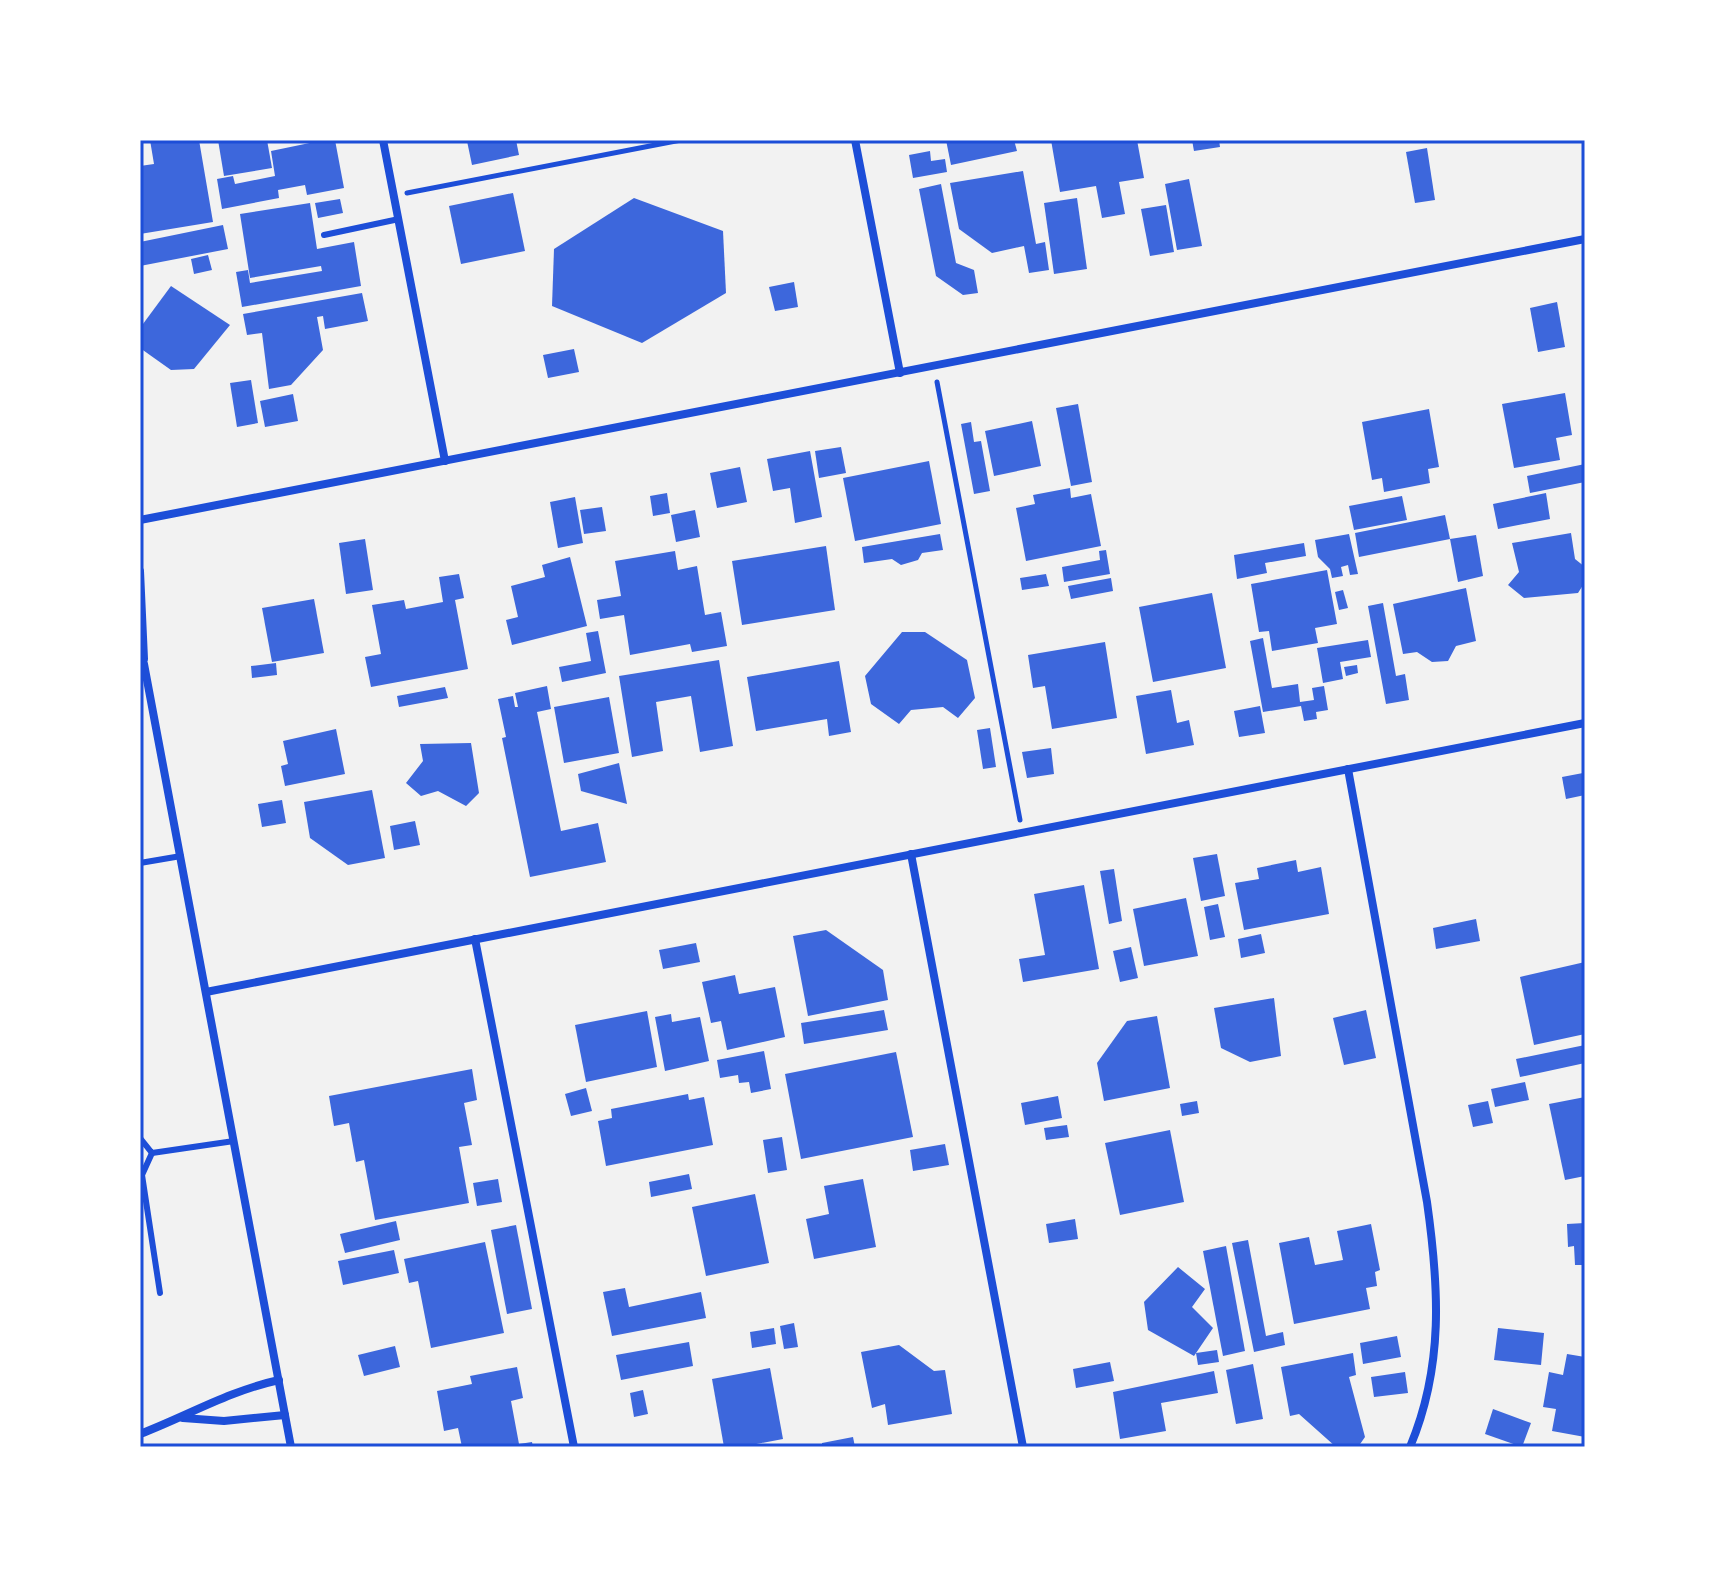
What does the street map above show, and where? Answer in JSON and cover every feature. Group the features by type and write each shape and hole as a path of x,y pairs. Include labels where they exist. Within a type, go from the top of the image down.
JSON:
{"street":[{"path":"383,140 445,461"},
{"path":"855,140 900,373"},
{"path":"140,520 1585,239"},
{"path":"140,571 145,628 144,664"},
{"path":"140,654 181,856 291,1447"},
{"path":"206,992 1585,723"},
{"path":"1348,769 1436,1263 1438,1317 1432,1374 1410,1447"},
{"path":"911,854 1023,1447"},
{"path":"475,939 574,1447"},
{"path":"140,1434 183,1418 239,1391 279,1380"},
{"path":"183,1418 224,1421 285,1415"}],"lane":[{"path":"324,235 399,219"},
{"path":"140,863 181,856"},
{"path":"140,1138 152,1153"},
{"path":"152,1153 234,1141"},
{"path":"152,1153 142,1175 160,1293"}],"path":[{"path":"394,195 681,140"},
{"path":"934,366 1023,833"}],"building":[{"path":"150,140 199,140 213,222 140,234 140,166 154,164"},
{"path":"218,140 267,140 272,168 224,176"},
{"path":"335,140 344,188 307,195 305,185 278,190 279,198 222,209 217,179 233,176 235,184 275,176 271,151"},
{"path":"516,140 519,155 472,165 467,141"},
{"path":"946,140 1014,140 1017,151 951,165"},
{"path":"1051,140 1137,140 1144,178 1119,182 1125,214 1102,218 1096,186 1060,192"},
{"path":"1192,140 1219,140 1220,147 1194,151"},
{"path":"1427,148 1435,200 1415,203 1406,152"},
{"path":"930,151 931,161 945,159 947,172 913,178 909,155"},
{"path":"1023,171 1036,244 1045,242 1049,270 1029,273 1024,246 992,253 959,229 950,183"},
{"path":"1189,179 1202,246 1177,250 1165,184"},
{"path":"941,184 956,263 974,270 978,293 963,295 936,276 919,189"},
{"path":"513,193 525,251 461,264 449,206"},
{"path":"634,198 723,231 726,293 642,343 552,306 554,249"},
{"path":"1077,198 1087,269 1054,274 1044,203"},
{"path":"340,199 343,213 318,218 315,203"},
{"path":"310,203 317,249 354,242 361,286 242,307 236,272 248,270 250,283 322,271 321,266 250,278 240,214"},
{"path":"1166,205 1174,252 1150,256 1141,209"},
{"path":"223,225 228,249 140,266 140,242"},
{"path":"208,255 212,270 194,274 191,259"},
{"path":"794,282 798,307 775,311 769,287"},
{"path":"171,286 230,325 194,369 171,370 140,348 140,328"},
{"path":"362,293 368,321 325,329 323,316 317,317 323,350 291,385 269,389 262,333 247,335 243,314"},
{"path":"1557,302 1565,347 1538,352 1530,308"},
{"path":"574,349 579,372 548,378 543,355"},
{"path":"251,380 258,423 237,427 230,383"},
{"path":"1565,393 1572,435 1556,438 1560,460 1514,468 1502,404"},
{"path":"293,394 298,421 265,427 260,401"},
{"path":"1078,404 1092,482 1071,486 1056,408"},
{"path":"1429,409 1439,467 1428,469 1430,483 1384,492 1382,478 1372,480 1362,422"},
{"path":"1032,421 1041,466 994,476 985,431"},
{"path":"971,422 974,442 981,441 990,491 974,494 961,424"},
{"path":"841,447 846,473 819,478 815,451"},
{"path":"810,451 822,517 795,523 790,488 773,491 767,459"},
{"path":"929,461 941,524 855,541 843,478"},
{"path":"1585,464 1585,482 1530,493 1527,476"},
{"path":"740,467 747,502 717,508 710,473"},
{"path":"1070,488 1071,498 1091,494 1101,546 1026,561 1016,508 1035,504 1033,495"},
{"path":"667,493 670,513 653,516 650,496"},
{"path":"1546,493 1550,519 1498,529 1493,504"},
{"path":"1402,496 1407,520 1354,530 1349,506"},
{"path":"575,497 583,543 558,548 550,502"},
{"path":"602,507 606,531 584,534 580,510"},
{"path":"695,510 700,537 676,542 671,515"},
{"path":"1445,515 1450,539 1359,557 1355,533"},
{"path":"1571,533 1575,559 1585,567 1585,582 1578,593 1524,598 1508,585 1519,572 1512,543"},
{"path":"940,534 943,550 922,553 918,560 901,565 892,559 864,563 862,547"},
{"path":"1349,534 1358,574 1350,575 1348,565 1341,567 1343,576 1332,578 1330,569 1318,557 1315,540"},
{"path":"1476,535 1483,576 1458,582 1450,539"},
{"path":"365,539 373,590 346,594 339,543"},
{"path":"1304,543 1306,556 1265,563 1267,573 1237,579 1234,555"},
{"path":"826,546 835,610 742,625 732,561"},
{"path":"1106,550 1110,574 1064,582 1062,567 1100,560 1099,551"},
{"path":"675,551 678,570 697,566 705,615 721,612 727,646 692,652 690,644 630,655 624,615 600,619 597,600 621,596 615,561"},
{"path":"570,557 587,626 512,645 506,620 518,617 511,586 545,577 542,565"},
{"path":"1327,570 1337,624 1315,628 1318,643 1272,651 1269,631 1259,632 1251,584"},
{"path":"459,574 464,598 455,600 468,669 371,687 365,657 381,654 372,605 404,600 406,609 443,602 439,577"},
{"path":"1046,574 1049,586 1022,590 1020,578"},
{"path":"1111,578 1113,591 1071,599 1068,586"},
{"path":"1466,588 1476,641 1456,646 1448,661 1432,662 1417,652 1403,654 1393,604"},
{"path":"1343,590 1348,608 1339,610 1335,592"},
{"path":"1212,593 1226,668 1153,682 1139,607"},
{"path":"314,599 324,653 272,662 262,608"},
{"path":"1383,603 1396,676 1405,674 1409,700 1386,704 1368,606"},
{"path":"598,631 606,673 562,682 559,667 591,661 586,633"},
{"path":"902,632 925,632 967,660 975,698 958,718 943,707 911,710 899,724 871,704 865,676"},
{"path":"1263,638 1272,688 1298,684 1300,702 1314,700 1312,688 1324,686 1328,710 1316,712 1317,719 1304,721 1301,706 1263,712 1250,641"},
{"path":"1368,640 1371,657 1340,662 1343,679 1323,683 1317,648"},
{"path":"1105,642 1117,718 1052,729 1045,686 1033,688 1028,655"},
{"path":"719,660 733,746 700,752 691,696 656,702 663,751 632,757 619,676"},
{"path":"839,661 851,732 829,736 827,719 756,731 747,677"},
{"path":"276,663 277,675 252,678 251,666"},
{"path":"1357,665 1358,673 1346,676 1344,667"},
{"path":"547,686 551,709 537,712 561,831 598,823 606,862 530,877 502,738 506,737 498,699 513,696 515,707 518,707 515,693"},
{"path":"445,687 448,698 399,707 397,696"},
{"path":"1171,690 1177,723 1189,720 1194,745 1146,754 1136,696"},
{"path":"609,697 619,753 564,763 554,707"},
{"path":"1260,706 1265,733 1239,737 1234,711"},
{"path":"990,728 996,767 983,769 977,730"},
{"path":"336,729 345,774 285,786 281,766 288,764 283,741"},
{"path":"471,743 479,793 466,806 438,791 421,796 406,783 423,761 420,744"},
{"path":"1051,748 1054,774 1027,778 1022,752"},
{"path":"619,763 627,804 581,791 578,774"},
{"path":"1583,773 1585,795 1566,799 1562,777"},
{"path":"372,790 385,858 348,865 310,838 304,802"},
{"path":"282,800 286,823 262,827 258,804"},
{"path":"415,821 420,845 394,850 390,826"},
{"path":"1217,854 1225,896 1201,901 1193,858"},
{"path":"1296,860 1298,872 1321,867 1329,914 1244,930 1235,883 1259,879 1257,868"},
{"path":"1114,869 1122,921 1109,924 1100,871"},
{"path":"1084,885 1099,969 1023,982 1019,959 1045,955 1034,894"},
{"path":"1186,898 1198,956 1144,966 1133,909"},
{"path":"1218,904 1225,937 1210,940 1204,907"},
{"path":"1476,919 1480,941 1436,949 1433,928"},
{"path":"826,930 883,970 888,1000 808,1016 793,936"},
{"path":"1261,934 1265,953 1241,958 1238,939"},
{"path":"696,943 700,962 663,969 659,950"},
{"path":"1131,947 1138,978 1120,982 1113,951"},
{"path":"1585,962 1585,1034 1534,1045 1520,977"},
{"path":"735,975 739,994 775,987 785,1037 727,1050 721,1021 711,1023 702,982"},
{"path":"1274,998 1281,1056 1250,1062 1221,1048 1214,1008"},
{"path":"884,1010 888,1030 804,1044 801,1023"},
{"path":"1366,1010 1376,1058 1344,1065 1333,1018"},
{"path":"647,1011 657,1067 586,1082 575,1025"},
{"path":"671,1014 672,1022 700,1017 709,1061 665,1071 655,1017"},
{"path":"1157,1016 1170,1088 1104,1101 1097,1063 1127,1021"},
{"path":"1585,1045 1585,1063 1520,1077 1516,1059"},
{"path":"764,1051 771,1089 751,1093 749,1082 739,1083 738,1075 720,1078 717,1060"},
{"path":"896,1052 913,1137 801,1159 785,1074"},
{"path":"472,1069 477,1100 464,1103 472,1145 459,1147 469,1203 375,1220 364,1160 356,1162 349,1123 334,1126 329,1096"},
{"path":"1525,1082 1529,1100 1495,1107 1491,1089"},
{"path":"586,1088 592,1111 571,1116 565,1094"},
{"path":"688,1094 689,1100 704,1097 713,1145 606,1166 598,1121 612,1118 611,1109"},
{"path":"1058,1096 1062,1118 1025,1125 1021,1103"},
{"path":"1585,1097 1585,1176 1565,1180 1549,1104"},
{"path":"1197,1101 1199,1113 1182,1116 1180,1104"},
{"path":"1488,1101 1493,1123 1473,1127 1468,1105"},
{"path":"1067,1125 1069,1137 1046,1140 1044,1128"},
{"path":"1170,1130 1184,1202 1120,1215 1105,1143"},
{"path":"782,1137 787,1170 768,1173 763,1140"},
{"path":"945,1144 949,1165 913,1171 910,1150"},
{"path":"689,1174 692,1189 651,1197 649,1182"},
{"path":"498,1179 502,1202 477,1206 473,1183"},
{"path":"863,1179 876,1247 814,1259 806,1219 829,1214 824,1186"},
{"path":"755,1194 769,1263 706,1276 692,1207"},
{"path":"1075,1219 1078,1239 1049,1243 1046,1224"},
{"path":"396,1221 400,1240 345,1253 340,1234"},
{"path":"1585,1223 1583,1282 1582,1265 1575,1265 1574,1246 1568,1247 1567,1224"},
{"path":"1371,1224 1380,1270 1375,1272 1377,1286 1366,1288 1370,1309 1294,1324 1279,1243 1309,1237 1315,1265 1343,1260 1337,1231"},
{"path":"516,1225 532,1309 507,1314 491,1230"},
{"path":"1248,1240 1266,1336 1283,1332 1285,1345 1254,1352 1232,1243"},
{"path":"485,1242 504,1333 431,1348 418,1281 409,1283 404,1259"},
{"path":"1226,1246 1245,1351 1223,1356 1203,1251"},
{"path":"394,1250 399,1273 343,1285 338,1261"},
{"path":"1178,1267 1205,1289 1192,1307 1213,1328 1194,1356 1148,1330 1144,1302"},
{"path":"625,1288 629,1307 701,1292 706,1318 612,1336 603,1292"},
{"path":"794,1323 798,1347 784,1349 780,1326"},
{"path":"774,1328 776,1344 752,1348 750,1332"},
{"path":"1498,1328 1544,1333 1541,1365 1494,1360"},
{"path":"1397,1336 1401,1357 1363,1364 1360,1343"},
{"path":"689,1342 693,1366 621,1380 616,1355"},
{"path":"899,1345 934,1371 945,1370 952,1414 888,1425 885,1404 872,1408 861,1352"},
{"path":"395,1346 400,1367 364,1376 358,1355"},
{"path":"1217,1350 1219,1362 1198,1365 1196,1353"},
{"path":"1353,1353 1356,1375 1349,1377 1365,1437 1358,1447 1336,1447 1299,1414 1290,1416 1281,1367"},
{"path":"1567,1354 1585,1357 1585,1437 1552,1431 1556,1409 1543,1407 1549,1372 1563,1375"},
{"path":"1110,1362 1114,1381 1076,1388 1073,1369"},
{"path":"1253,1364 1263,1419 1236,1424 1226,1370"},
{"path":"517,1367 523,1398 511,1401 519,1444 532,1442 533,1447 462,1447 458,1428 444,1431 437,1391 472,1384 470,1376"},
{"path":"770,1368 783,1439 724,1447 712,1379"},
{"path":"1214,1371 1218,1393 1161,1403 1166,1431 1120,1439 1113,1392"},
{"path":"1405,1372 1408,1393 1374,1397 1371,1377"},
{"path":"643,1390 648,1414 634,1417 630,1393"},
{"path":"1493,1409 1531,1423 1522,1447 1485,1434"},
{"path":"853,1437 855,1447 822,1447 822,1443"}]}
